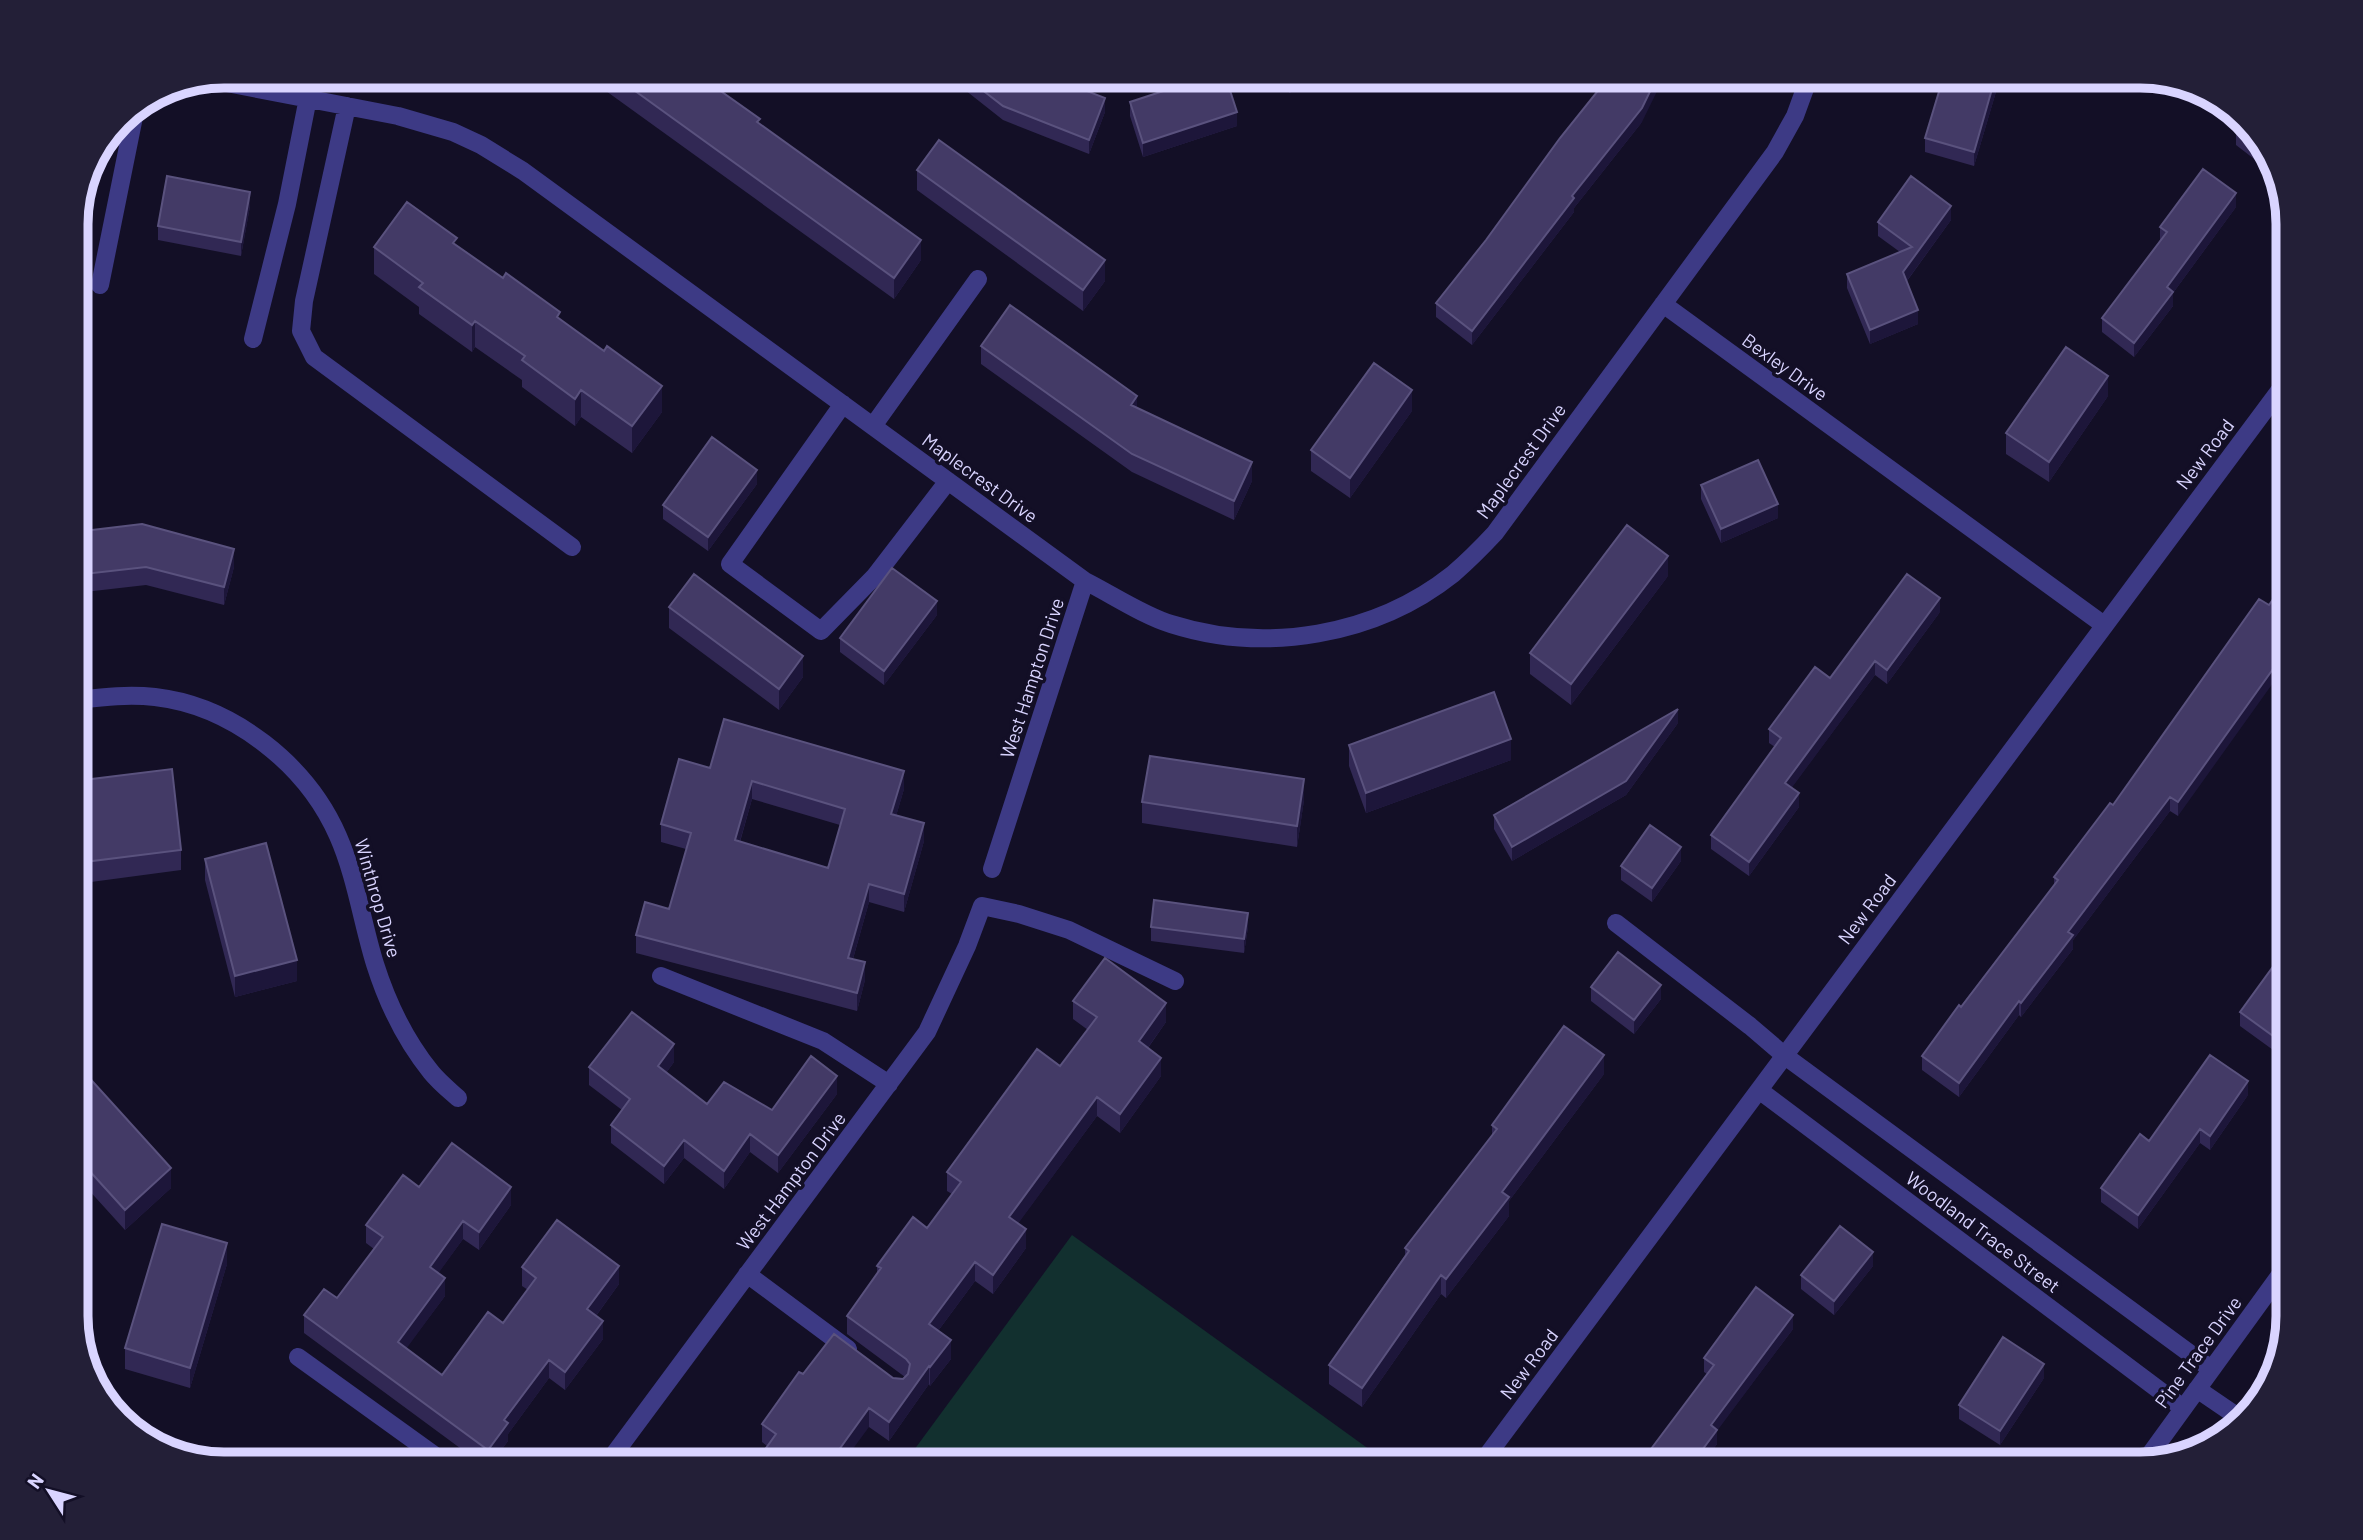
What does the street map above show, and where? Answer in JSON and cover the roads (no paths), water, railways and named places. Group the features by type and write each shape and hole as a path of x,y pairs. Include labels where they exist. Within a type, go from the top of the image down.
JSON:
{"street":[{"name":"Maplecrest Drive","path":"252,88 398,116 453,132 481,145 523,171 1085,581 1167,623 1197,632 1274,639 1357,625 1396,609 1452,575 1495,533 1663,304"},
{"path":"1663,304 1775,152 1795,116 1805,88"},
{"path":"253,338 287,204 308,99"},
{"path":"347,106 304,301 301,331 314,357 572,547"},
{"path":"100,285 133,122"},
{"path":"873,426 978,279"},
{"name":"Bexley Drive","path":"1663,304 2104,625"},
{"name":"New Road","path":"1490,1452 2276,395"},
{"path":"843,404 730,564 821,631 875,576 948,481"},
{"name":"West Hampton Drive","path":"992,869 1085,581"},
{"name":"Winthrop Drive","path":"88,699 122,695 158,698 193,706 227,720 258,738 298,774 338,835 386,997 432,1073 458,1098"},
{"name":"West Hampton Drive","path":"616,1452 927,1032 967,946 982,906 1020,914 1069,930 1175,982"},
{"name":"Woodland Trace Street","path":"1616,923 1785,1056 2211,1369"},
{"path":"661,976 823,1041 889,1084"},
{"name":"Woodland Trace Street","path":"1759,1090 2183,1408"},
{"path":"747,1274 866,1363"},
{"name":"Pine Trace Drive","path":"2152,1451 2276,1281"},
{"path":"298,1357 430,1452"},
{"path":"2197,1389 2234,1414"}]}
